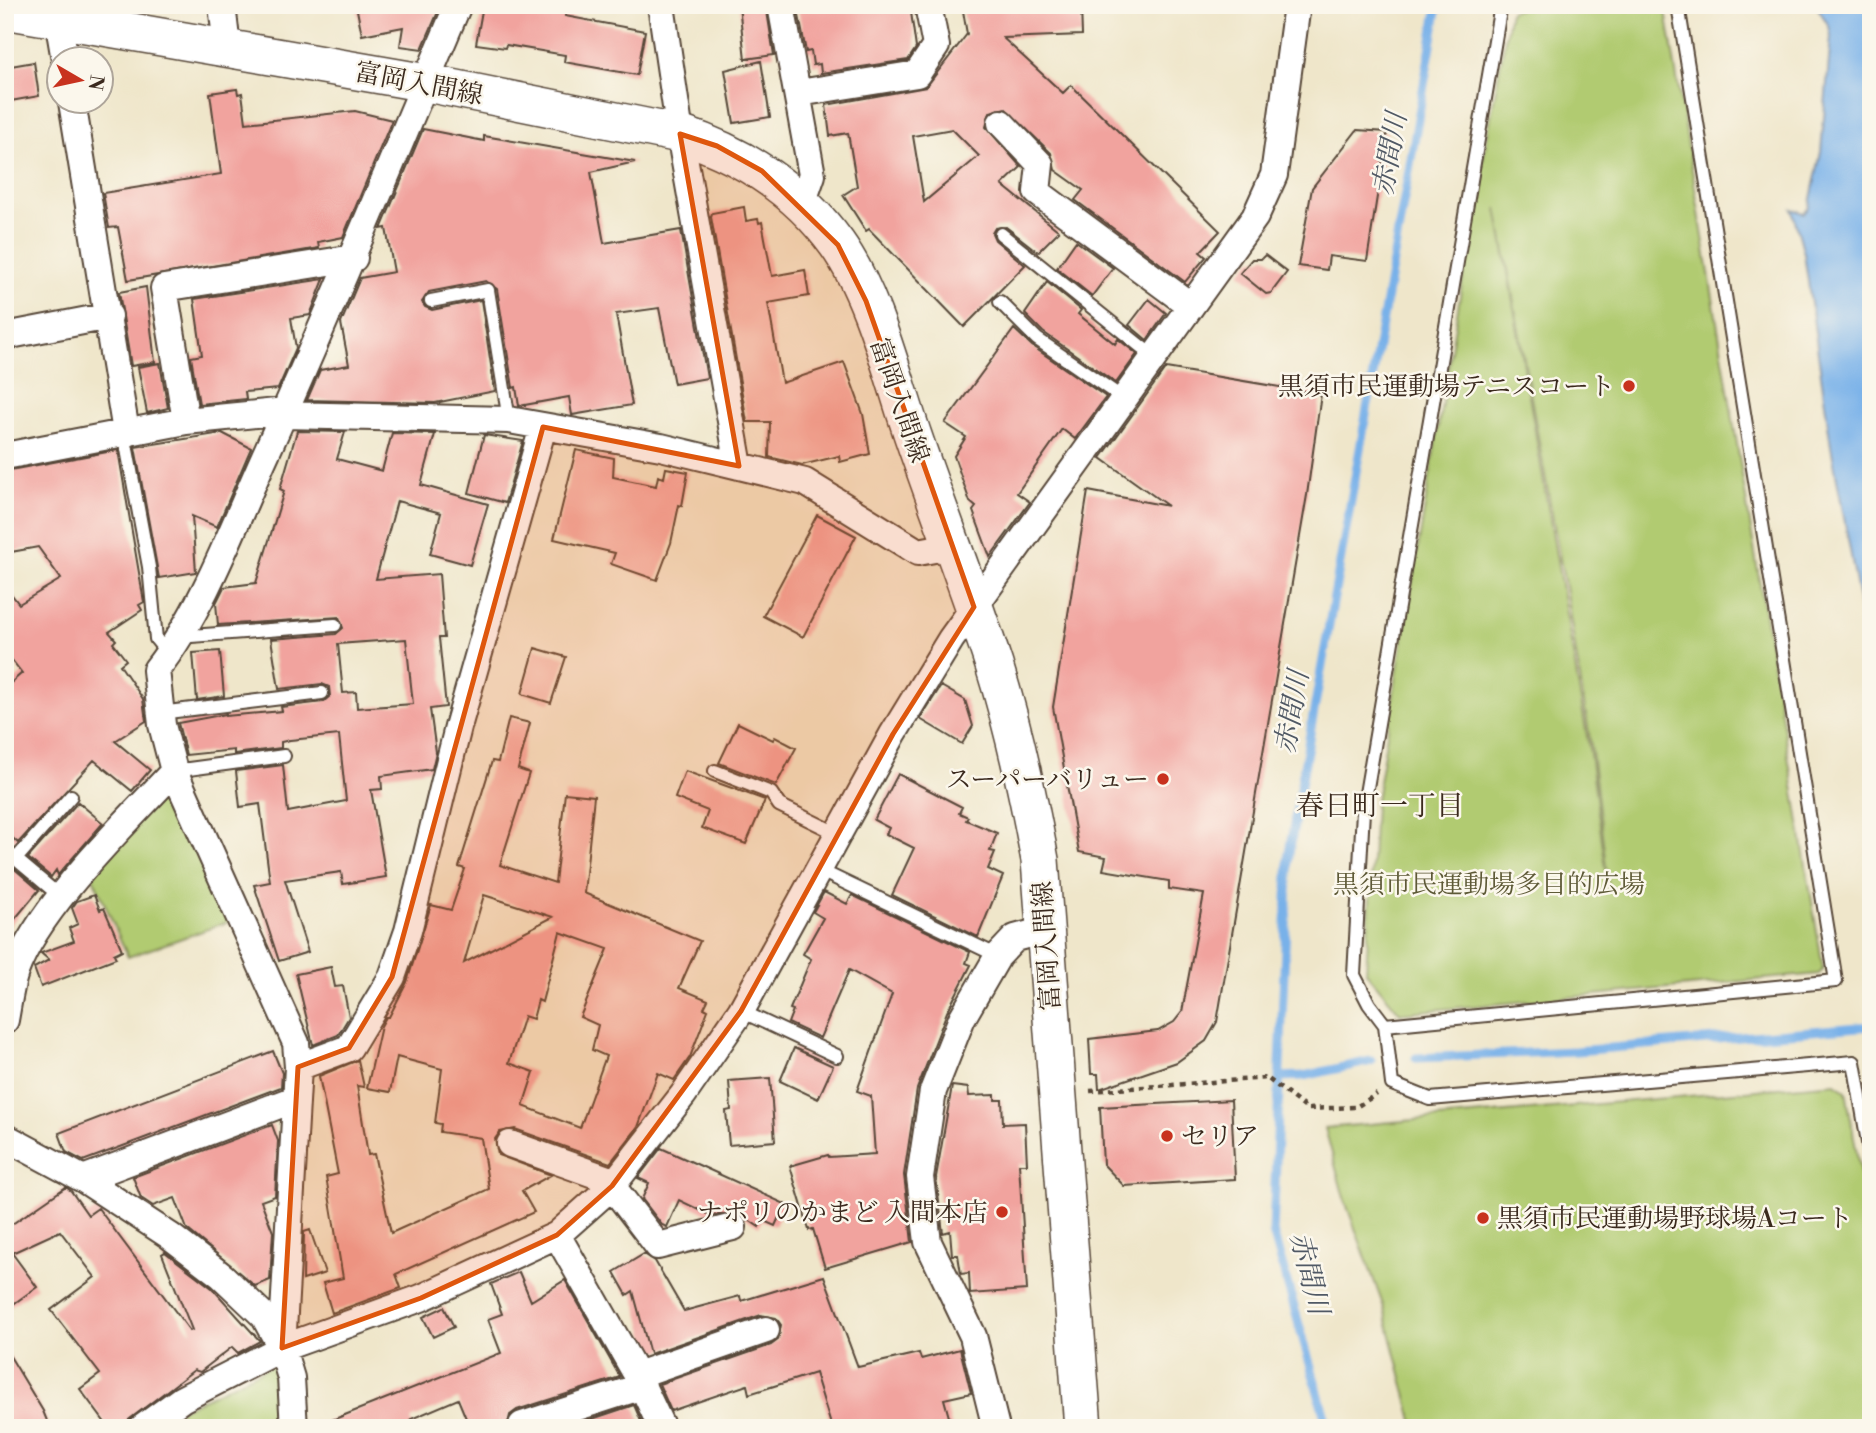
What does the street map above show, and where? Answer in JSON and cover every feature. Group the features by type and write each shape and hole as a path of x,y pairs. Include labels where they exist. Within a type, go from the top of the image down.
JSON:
{"main road":[{"name":"富岡入間線","path":"5,10 427,83 680,134 717,146 762,171 802,204 838,245 866,301 974,607 994,666 1021,767 1040,860 1083,1428"}],"street":[{"path":"222,5 227,47"},
{"path":"282,1348 298,1067 296,1043 174,771 160,713 156,670 173,646 214,569 285,413 354,258 458,5"},
{"path":"661,5 680,134 739,466"},
{"path":"781,5 812,174 802,204"},
{"path":"799,93 917,74 936,46 928,5"},
{"path":"142,1428 182,1399 282,1348 421,1298 556,1235 614,1184 676,1105 741,1011 893,734 974,607 1255,217 1274,175 1297,5"},
{"path":"58,19 63,46"},
{"path":"74,116 127,432"},
{"path":"1001,123 1040,164 1037,192 1191,306"},
{"path":"186,421 164,288 354,258"},
{"path":"5,337 109,316"},
{"path":"5,456 186,421 285,413 509,419 661,447 805,482 918,552 951,546"},
{"path":"298,1067 349,1048 392,977 408,931 458,727 543,427"},
{"path":"5,1020 14,974 24,951 61,897 174,771"},
{"path":"996,1428 973,1336 928,1242 920,1177 936,1082 962,1018 998,956 1014,938 1045,930"},
{"path":"83,1178 295,1100"},
{"path":"5,1137 83,1178 170,1236 222,1276 264,1316 282,1348 291,1378 293,1428"},
{"path":"510,1144 614,1184 657,1246 733,1227"},
{"path":"556,1235 640,1381 662,1428"},
{"path":"522,1425 766,1330"}],"lane":[{"path":"1502,5 1363,811 1354,975 1369,1004 1385,1025 1392,1084 1430,1099 1854,1062 1871,1160"},
{"path":"1385,1025 1836,981 1678,5"},
{"path":"1001,234 1154,357"},
{"path":"431,301 488,290 509,419"},
{"path":"1000,302 1037,339 1124,399"},
{"path":"127,432 125,444 149,566 156,639 173,646 335,625"},
{"path":"160,713 322,693"},
{"path":"174,771 284,756"},
{"path":"715,771 771,793 779,805 838,835"},
{"path":"16,859 71,796"},
{"path":"5,850 61,897"},
{"path":"819,870 998,956"},
{"path":"741,1011 837,1056"}],"path":[{"path":"1086,1092 1267,1078 1307,1109 1356,1107 1392,1084"}],"highlighted area":[{"path":"680,134 717,146 762,171 838,245 866,301 974,607 893,734 741,1011 612,1186 557,1235 421,1298 282,1348 298,1067 349,1048 392,977 543,427 739,466"}],"green space":[{"name":"黒須市民運動場多目的広場","path":"1547,5 1665,5 1823,969 1819,974 1400,1013 1366,972 1375,806 1510,11","holes":["1497,208 1592,752 1609,891 1590,754"]},
{"path":"165,791 174,792 231,921 128,957 92,875"},
{"path":"1836,1083 1846,1091 1871,1236 1871,1428 1415,1428 1383,1305 1344,1198 1325,1128"},
{"path":"272,1365 280,1367 285,1428 158,1428 182,1409"}],"water":[{"path":"1816,5 1871,5 1871,665 1831,446 1804,253 1792,209 1804,213 1809,208 1821,152 1831,36 1829,26"}],"building":[{"path":"356,5 441,5 422,49 400,46 403,27 362,35"},
{"path":"483,5 567,5 565,16 645,31 637,75 564,62 565,55 506,45 505,48 476,44"},
{"path":"739,5 766,5 774,55 745,59"},
{"path":"797,5 910,5 916,48 908,60 821,73 820,64 813,65 811,51 806,52"},
{"path":"962,5 1081,5 1082,35 1003,38 1063,93 1071,85 1220,231 1200,252 1206,257 1185,282 1075,200 1083,190 1055,170 1051,153 1005,108 990,112 986,127 1021,167 1002,185 1059,231 1038,252 1006,227 995,228 992,233 995,240 1025,265 964,327 869,229 866,231 843,195 857,186 848,133 830,136 826,105 926,87 967,34","holes":["952,129 979,156 924,202 913,136"]},
{"path":"761,61 770,117 734,123 725,70"},
{"path":"34,62 39,96 5,102 5,67"},
{"path":"237,89 238,94 242,93 246,123 355,111 392,120 343,237 318,242 319,248 128,280 118,227 109,228 103,193 221,174 210,93"},
{"path":"423,129 484,141 484,136 635,162 591,172 604,243 681,230 707,378 674,384 659,308 616,314 632,405 572,415 569,397 519,406 516,387 513,388 497,289 486,281 429,292 422,302 432,310 481,300 495,391 435,403 307,400 320,370 349,365 341,323 360,278 394,272 386,228 381,229"},
{"path":"1357,130 1387,132 1367,261 1329,256 1327,270 1298,266 1312,188"},
{"path":"744,207 746,221 758,219 759,223 762,222 772,276 805,270 809,296 768,303 782,383 844,362 863,414 870,454 840,462 839,456 802,465 769,457 770,422 747,422 711,217 712,213"},
{"path":"1076,241 1113,268 1092,296 1057,268"},
{"path":"1265,255 1287,272 1271,293 1266,294 1240,273 1252,259 1261,259"},
{"path":"324,279 310,315 291,318 296,348 278,389 245,392 246,399 199,404 191,357 202,355 194,299"},
{"path":"1047,282 1081,310 1078,314 1115,344 1118,339 1137,354 1116,383 1043,332 1025,314"},
{"path":"146,287 155,362 131,366 119,292"},
{"path":"1149,299 1166,313 1147,340 1129,325"},
{"path":"1014,329 1032,346 1106,397 1075,439 1062,429 1017,493 1030,502 990,557 973,511 976,507 970,502 954,456 966,437 945,423"},
{"path":"160,363 168,408 147,413 138,367"},
{"name":"スーパーバリュー","path":"1166,368 1321,394 1307,495 1217,1022 1206,1041 1177,1062 1099,1089 1098,1074 1091,1074 1089,1039 1158,1031 1174,1022 1182,1012 1204,894 1169,889 1169,881 1103,870 1106,857 1079,852 1053,707 1088,491 1168,506 1101,458"},
{"path":"297,431 345,432 337,459 382,471 392,433 435,434 421,485 488,504 470,565 430,554 441,513 397,501 376,579 439,574 444,638 439,638 446,707 430,709 436,752 432,769 381,776 382,789 371,790 386,877 343,884 341,872 285,880 308,952 279,961 254,885 270,882 260,804 240,807 236,771 283,765 288,812 346,801 339,735 281,742 281,748 234,754 234,750 186,755 178,723 226,714 282,711 281,707 323,702 330,696 329,687 322,684 279,689 271,639 336,634 343,628 339,617 218,625 216,603 224,587 256,583 284,491 280,489","holes":["406,639 413,704 357,708 356,692 343,693 338,644"]},
{"path":"222,433 251,448 217,527 192,516 196,572 159,578 135,447"},
{"path":"484,435 523,441 505,503 469,493"},
{"path":"118,450 144,602 139,605 142,610 109,632 116,640 113,643 126,660 120,665 143,699 146,721 115,741 150,770 132,791 94,760 18,843 5,831 5,688 22,673 5,651 5,586 19,604 61,579 38,547 11,552 10,549 5,550 5,471"},
{"path":"576,450 614,458 613,477 656,486 658,476 664,478 666,468 688,472 682,506 679,505 671,543 657,580 611,564 615,553 554,539"},
{"path":"817,515 856,536 803,637 763,616"},
{"path":"535,648 566,657 551,703 522,694"},
{"path":"220,651 224,696 197,700 193,653"},
{"path":"941,686 965,700 973,726 962,744 920,719"},
{"path":"509,718 530,723 518,769 529,773 500,865 555,883 565,793 594,796 584,893 700,941 679,988 708,1000 704,1008 708,1010 690,1057 674,1080 658,1073 638,1127 610,1163 515,1129 500,1132 495,1139 498,1155 551,1175 522,1191 534,1212 396,1274 401,1288 332,1313 323,1283 343,1278 326,1177 338,1174 319,1076 358,1060 364,1087 357,1086 368,1155 374,1154 391,1233 489,1189 481,1138 440,1132 441,1124 435,1123 442,1069 397,1057 390,1092 367,1088 381,1026 386,1017 389,1017 407,982 431,905 451,910 465,869 459,867 492,761 498,762","holes":["484,895 553,917 464,963","560,932 608,949 580,1017 598,1025 592,1050 606,1056 580,1128 523,1106 534,1072 509,1063 524,1016 533,1019 538,1000 542,1002"]},
{"path":"738,723 796,748 776,785 719,763"},
{"path":"685,771 765,800 746,844 702,828 708,811 675,798"},
{"path":"898,774 962,807 959,813 968,817 966,820 997,833 990,851 995,852 988,869 1003,876 978,937 892,895 914,848 886,834 889,828 874,820"},
{"path":"78,802 103,823 58,875 56,870 51,877 28,858"},
{"path":"10,865 39,890 5,931 5,870"},
{"path":"824,892 847,904 852,895 970,952 966,963 971,965 947,1012 917,1089 904,1175 912,1242 825,1268 813,1229 809,1230 790,1166 828,1155 875,1154 871,1096 857,1091 892,994 849,970 820,1038 788,1023 793,1010 790,1009 811,959 803,954 823,918 813,912"},
{"path":"94,895 100,910 104,908 122,950 114,954 116,958 41,987 34,968 49,960 41,953 74,941 69,928 78,924 72,908 77,901"},
{"path":"331,967 335,987 343,986 349,1017 338,1035 313,1045 296,974"},
{"path":"794,1048 833,1066 818,1099 780,1081"},
{"path":"273,1051 282,1073 281,1087 83,1161 66,1152 59,1133"},
{"path":"770,1078 775,1141 729,1145 726,1111 731,1110 729,1081"},
{"path":"952,1086 968,1088 969,1096 995,1095 995,1100 1002,1100 1003,1124 1025,1123 1027,1164 1019,1164 1027,1290 970,1294 969,1273 961,1274 958,1255 952,1255 950,1231 943,1233 936,1177"},
{"name":"セリア","path":"1231,1100 1235,1179 1124,1186 1103,1164 1100,1107"},
{"path":"272,1125 278,1141 275,1196 261,1201 273,1232 270,1280 255,1286 187,1229 175,1198 153,1206 141,1198 133,1177"},
{"path":"661,1148 785,1204 775,1226 762,1220 759,1227 737,1212 712,1216 679,1200 667,1227 662,1225 642,1199 649,1183 638,1178"},
{"path":"66,1187 88,1215 98,1208 190,1331 192,1330 162,1254 165,1252 212,1288 260,1341 238,1353 232,1347 200,1372 194,1370 118,1428 109,1428 80,1389 100,1374 51,1310 95,1277 60,1231 12,1253 37,1287 5,1310 5,1229"},
{"path":"310,1230 325,1273 303,1280 304,1232"},
{"path":"644,1254 655,1261 684,1311 740,1296 741,1301 824,1276 858,1367 919,1353 921,1359 960,1349 971,1393 944,1399 952,1428 832,1428 815,1373 749,1394 747,1385 671,1411 659,1384 771,1345 778,1340 781,1325 776,1318 761,1315 650,1354 633,1291 627,1295 614,1272"},
{"path":"519,1272 531,1301 565,1280 620,1377 517,1410 510,1415 507,1428 470,1428 458,1399 411,1419 413,1428 312,1428 501,1353 488,1319 502,1314 491,1284"},
{"path":"444,1307 454,1327 433,1337 423,1317"},
{"path":"5,1348 43,1411 50,1428 5,1428"},
{"path":"634,1405 644,1428 565,1428"}],"waterway":[{"name":"赤間川","path":"1328,1428 1273,1232 1289,853 1438,5"},
{"path":"1416,1058 1576,1051 1871,1026"},
{"path":"1279,1077 1304,1076 1371,1061"}],"place":[{"name":"黒須市民運動場テニスコート","path":"1629,386"},
{"name":"スーパーバリュー","path":"1163,779"},
{"name":"セリア","path":"1167,1136"},
{"name":"ナポリのかまど 入間本店","path":"1002,1212"},
{"name":"黒須市民運動場野球場Aコート","path":"1483,1218"}],"district":[{"name":"春日町一丁目","path":"1380,805"}]}
